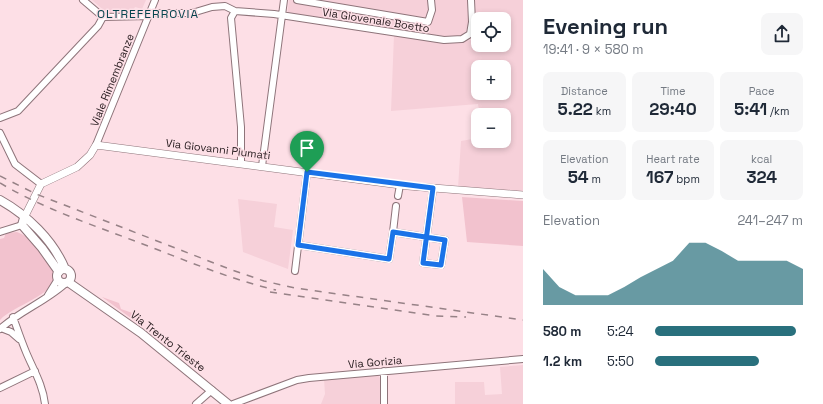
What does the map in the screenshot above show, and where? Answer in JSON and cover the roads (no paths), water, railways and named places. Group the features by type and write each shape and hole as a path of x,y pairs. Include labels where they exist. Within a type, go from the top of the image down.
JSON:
{"main road":[{"path":"0,200 16,209 61,273"},
{"path":"23,221 34,226 60,257 63,282 69,280"},
{"name":"Via Trento Trieste","path":"61,273 69,271 69,280 146,337 228,404"}],"street":[{"path":"0,118 18,111 98,26 103,17 83,0"},
{"name":"Viale Rimembranze","path":"96,145 155,0"},
{"path":"262,166 284,0"},
{"path":"297,0 428,22 432,10 431,0"},
{"name":"Via Giovenale Boetto","path":"103,17 157,13 192,13 212,7 226,6 235,11 274,14 431,39 462,39 471,32 470,0"},
{"path":"235,11 231,18 241,127 241,163"},
{"path":"0,133 16,164 41,184"},
{"path":"0,232 23,221 41,184 77,167 90,155 96,145"},
{"name":"Via Giovanni Piumati","path":"96,145 400,185 523,195"},
{"path":"295,271 307,172"},
{"path":"398,196 400,185"},
{"path":"393,232 426,236 445,240 441,265 423,263 426,236 433,188"},
{"path":"32,204 31,217 34,226"},
{"path":"298,245 389,259 396,206"},
{"path":"46,298 53,290 61,273"},
{"path":"23,344 16,334 0,328 13,317 56,293 69,280"},
{"path":"13,317 44,395 45,404"},
{"name":"Via Gorizia","path":"233,404 297,380 319,376 523,359"},
{"path":"384,370 384,404"},
{"path":"0,388 35,371"},
{"path":"196,404 212,390"}],"railway":[{"path":"0,176 36,194 264,281 295,288 523,320"},
{"path":"0,183 51,209 87,223 224,275 276,290"},
{"path":"270,292 436,316 466,317"}],"district":[{"name":"OLTREFERROVIA","path":"148,14"}]}
